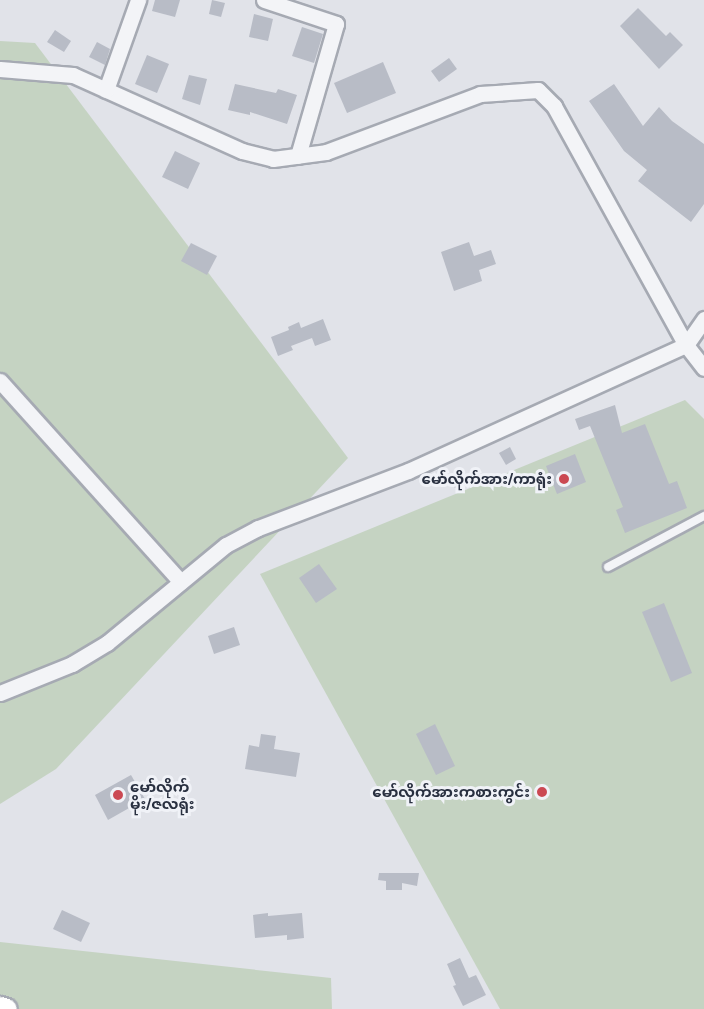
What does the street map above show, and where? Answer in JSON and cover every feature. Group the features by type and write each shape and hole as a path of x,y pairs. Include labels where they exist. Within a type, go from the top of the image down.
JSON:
{"main road":[{"path":"0,1007 6,1009"}],"street":[{"path":"106,90 138,0"},
{"path":"264,0 336,24 298,156"},
{"path":"0,69 73,75 242,151 273,159 326,152 480,94 538,90 554,106 686,345 704,368"},
{"path":"0,693 72,664 107,643 226,544 258,528 408,471 686,345 704,319"},
{"path":"0,381 181,582"}],"lane":[{"path":"608,567 704,516"}],"green space":[{"path":"0,41 35,43 348,458 56,769 0,804"},
{"name":"မော်လိုက်အားကစားကွင်း","path":"685,400 704,419 704,1009 500,1009 260,574"},
{"path":"0,942 331,978 332,1009 0,1009"}],"building":[{"path":"155,0 180,0 175,17 152,11"},
{"path":"212,0 225,3 221,17 209,14"},
{"path":"638,8 666,36 670,32 683,45 659,69 620,26"},
{"path":"254,14 273,19 268,41 249,37"},
{"path":"302,27 323,34 314,63 292,56"},
{"path":"55,30 71,41 64,52 47,42"},
{"path":"97,42 110,49 105,65 89,57"},
{"path":"147,55 169,64 157,93 135,84"},
{"path":"449,58 457,69 439,82 431,71"},
{"path":"383,62 396,93 347,113 334,83"},
{"path":"189,75 207,79 200,105 182,99"},
{"path":"235,84 276,93 278,89 297,95 287,124 250,112 250,115 228,110"},
{"path":"614,84 643,126 659,107 672,121 704,144 704,204 691,222 638,181 647,170 624,151 589,101"},
{"path":"175,151 200,163 188,189 162,177"},
{"path":"469,242 474,256 491,250 496,264 479,270 482,281 454,291 441,252"},
{"path":"191,243 217,256 207,275 181,261"},
{"path":"323,319 331,340 315,346 312,338 291,346 293,350 278,356 271,337 289,330 288,327 299,322 301,328"},
{"path":"615,405 622,433 645,424 669,484 677,481 687,508 625,533 616,510 623,507 590,426 579,430 575,419"},
{"path":"510,447 516,459 506,465 499,453"},
{"path":"575,454 586,482 557,494 546,466"},
{"path":"458,470 465,482 455,488 448,477"},
{"path":"319,564 337,589 316,603 299,578"},
{"path":"664,603 692,673 671,682 642,612"},
{"path":"234,627 240,645 214,654 208,636"},
{"path":"435,724 455,766 436,775 416,734"},
{"path":"261,734 276,736 274,749 300,753 296,777 245,769 249,745 259,747"},
{"path":"131,775 145,799 108,820 95,795"},
{"path":"379,873 419,873 417,886 402,883 402,890 386,890 386,881 378,880"},
{"path":"62,910 90,923 81,942 53,929"},
{"path":"268,913 268,916 302,913 304,938 287,940 287,935 255,938 253,915"},
{"path":"460,958 469,978 476,975 486,995 463,1006 453,986 456,985 447,964"}],"place":[{"name":"မော်လိုက်အား/ကာရုံး","path":"564,479"},
{"name":"မော်လိုက်အားကစားကွင်း","path":"542,792"},
{"name":"မော်လိုက် မိုး/ဇလရုံး","path":"118,795"}]}
